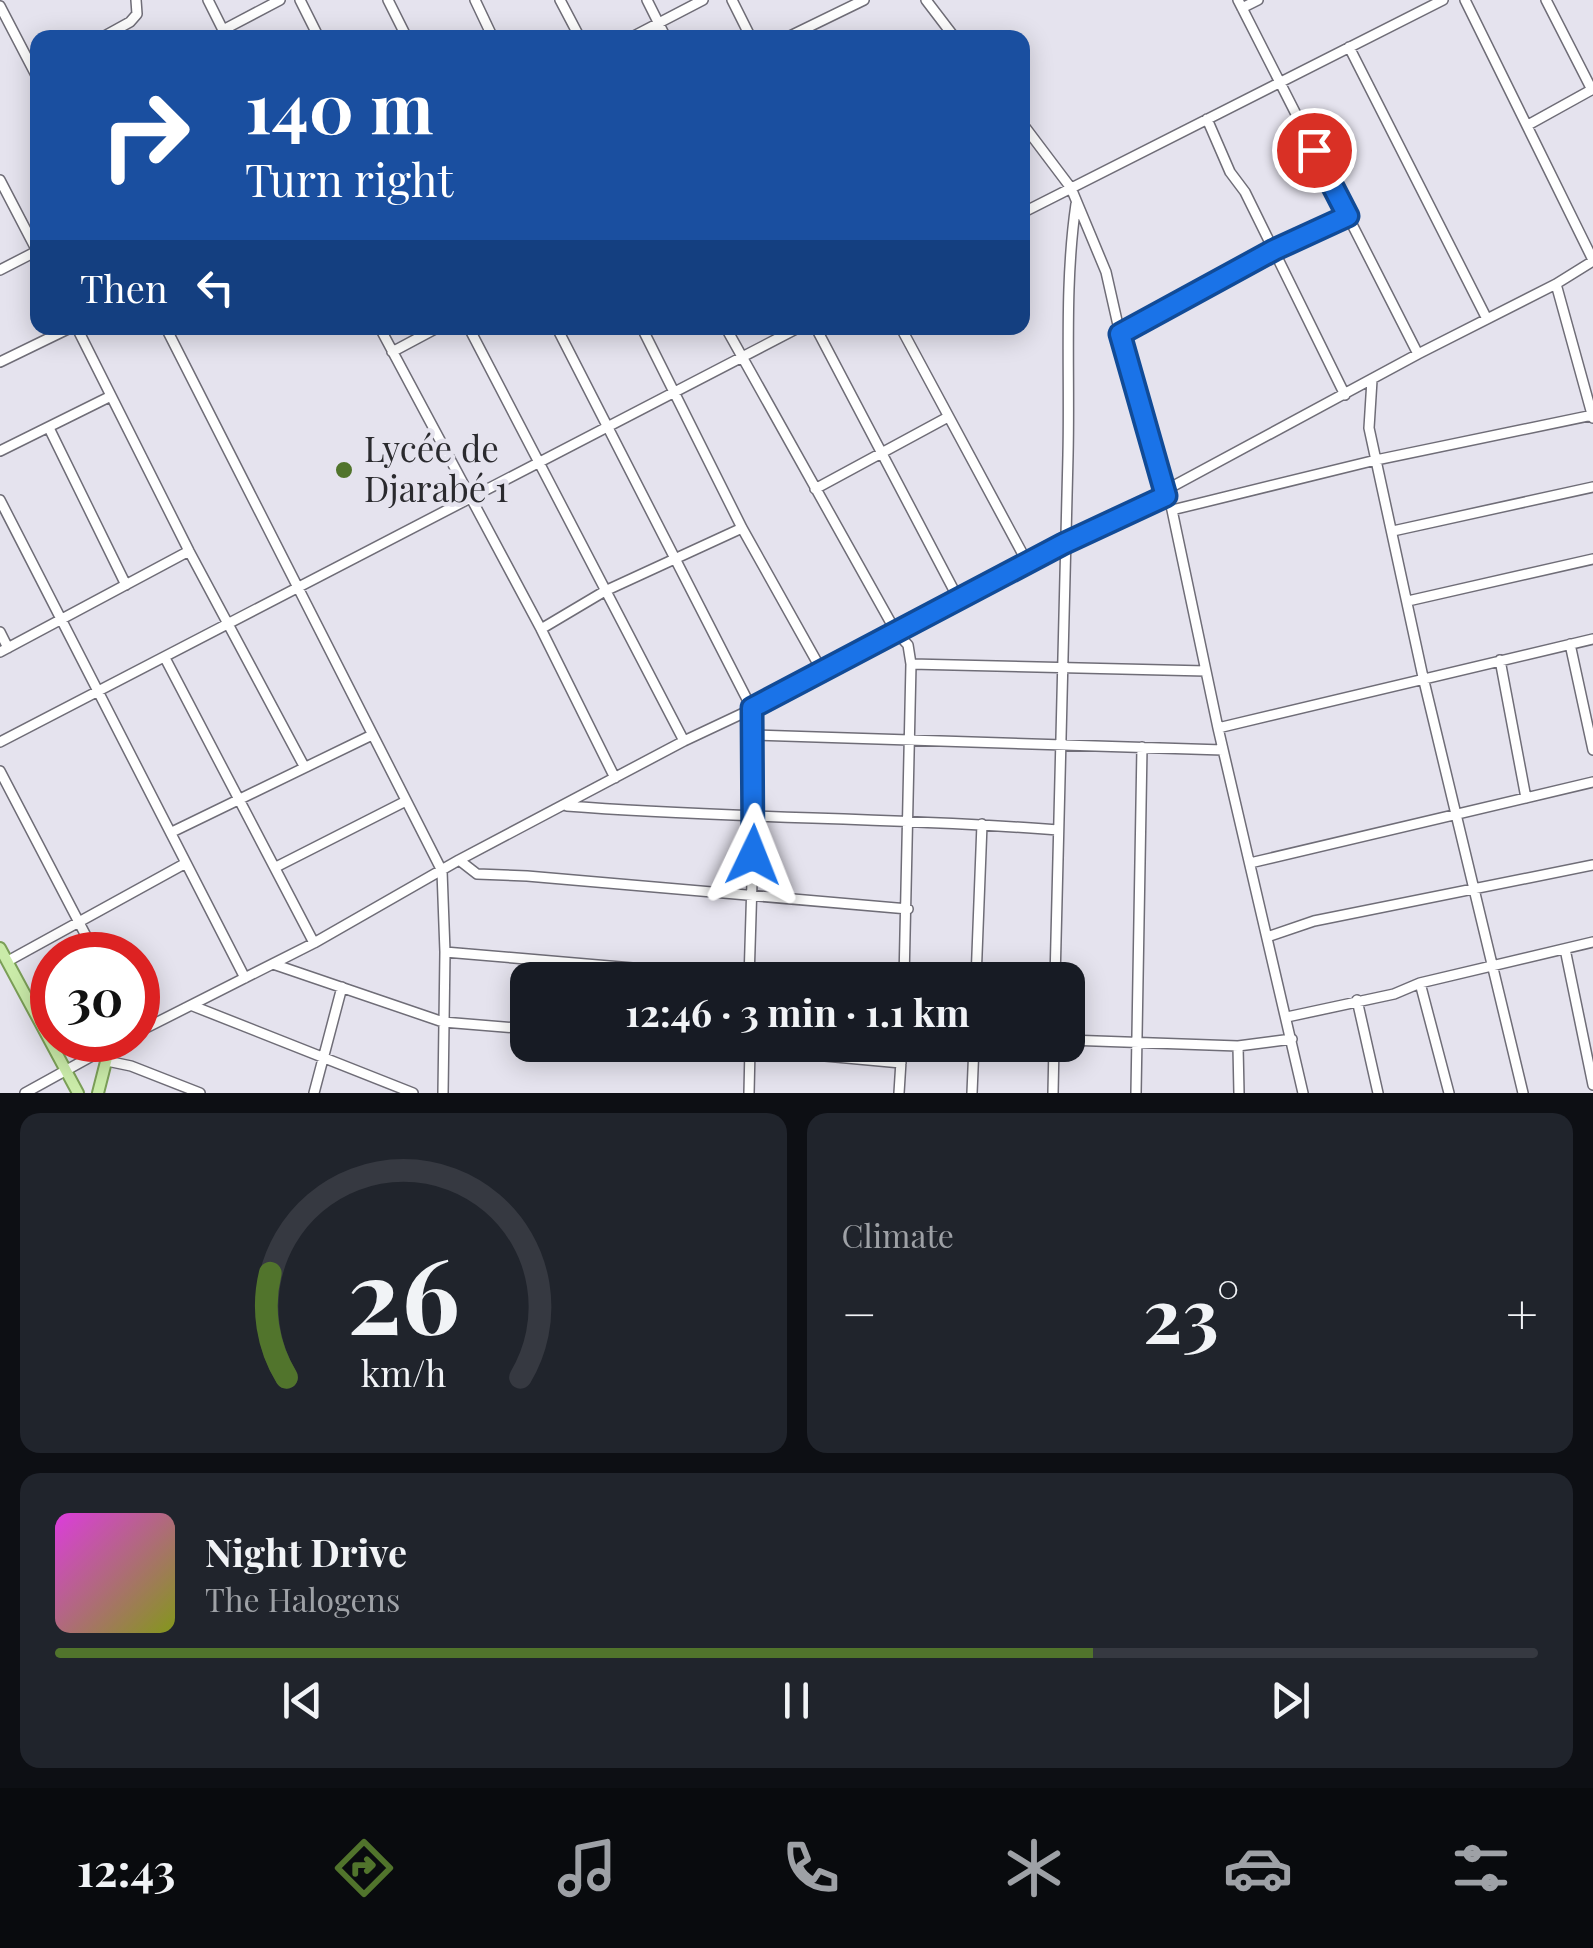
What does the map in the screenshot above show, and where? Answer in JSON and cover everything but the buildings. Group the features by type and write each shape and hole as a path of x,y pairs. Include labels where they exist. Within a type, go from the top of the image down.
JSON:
{"main road":[{"path":"0,948 78,1093"},
{"path":"98,1093 106,1062"}],"street":[{"path":"116,30 138,14 136,0"},
{"path":"208,0 223,30"},
{"path":"231,30 280,0"},
{"path":"300,0 315,30"},
{"path":"388,0 403,30"},
{"path":"475,0 490,30"},
{"path":"560,0 576,30"},
{"path":"647,0 662,30"},
{"path":"645,30 702,0"},
{"path":"732,0 746,30"},
{"path":"802,30 864,0"},
{"path":"926,0 949,30"},
{"path":"1258,0 1240,4 1418,354"},
{"path":"1030,209 1443,0"},
{"path":"160,1022 684,741 1165,493 1418,354 1556,284 1593,260 1465,0"},
{"path":"1528,126 1592,90 1546,0"},
{"path":"0,6 30,63"},
{"path":"1349,47 1487,319"},
{"path":"1207,119 1230,172 1245,192 1345,396"},
{"path":"1030,134 1071,188 1106,272 1120,334 1172,510 1303,1093"},
{"path":"0,180 30,238"},
{"path":"1055,962 1069,412 1069,248 1076,201"},
{"path":"1120,334 1274,250 1348,216"},
{"path":"0,270 30,255"},
{"path":"1172,510 1376,460 1593,416 1556,284"},
{"path":"0,362 58,335"},
{"path":"77,335 304,766"},
{"path":"170,335 442,871 442,1093"},
{"path":"384,335 541,629 615,778"},
{"path":"392,352 424,335"},
{"path":"472,335 684,741"},
{"path":"561,335 752,708 754,816 749,962"},
{"path":"646,335 742,528 822,671"},
{"path":"730,335 896,632 908,645 911,664 905,962"},
{"path":"0,742 784,335"},
{"path":"820,335 959,600"},
{"path":"905,335 1026,562"},
{"path":"1372,380 1368,413 1376,460 1423,678 1523,1093"},
{"path":"0,450 112,396"},
{"path":"816,489 948,417"},
{"path":"50,428 126,584"},
{"path":"1393,532 1593,487"},
{"path":"0,500 245,978"},
{"path":"541,629 605,591 742,528"},
{"path":"0,632 4,650 189,550"},
{"path":"1408,601 1593,558"},
{"path":"1218,728 1593,639"},
{"path":"1570,644 1593,750"},
{"path":"165,658 314,942"},
{"path":"1500,660 1526,798"},
{"path":"911,664 1206,671"},
{"path":"172,832 372,735"},
{"path":"754,735 1223,750"},
{"path":"1136,1093 1142,746"},
{"path":"0,771 84,932"},
{"path":"1250,863 1593,782"},
{"path":"276,868 406,801"},
{"path":"564,806 1058,830"},
{"path":"977,962 982,824"},
{"path":"459,860 477,874 908,909"},
{"path":"8,961 186,862"},
{"path":"1267,937 1314,921 1593,866"},
{"path":"1287,1017 1394,994 1420,983 1593,942"},
{"path":"1565,949 1593,1085"},
{"path":"445,952 557,962"},
{"path":"273,964 443,1022 510,1028"},
{"path":"1420,983 1449,1093"},
{"path":"314,1093 342,987"},
{"path":"1357,1000 1378,1093"},
{"path":"193,1006 412,1093"},
{"path":"1085,1041 1238,1046 1292,1038"},
{"path":"1238,1046 1239,1093"},
{"path":"25,1093 82,1062"},
{"path":"113,1062 200,1093"},
{"path":"749,1093 750,1062"},
{"path":"892,1062 901,1063 900,1093"},
{"path":"972,1093 973,1062"},
{"path":"1053,1093 1054,1062"}],"place":[{"name":"Lycée de Djarabé 1","path":"344,470"}],"route":[{"path":"753,855 752,708 1063,544 1166,496 1120,334 1274,250 1348,216 1314,150"}]}
